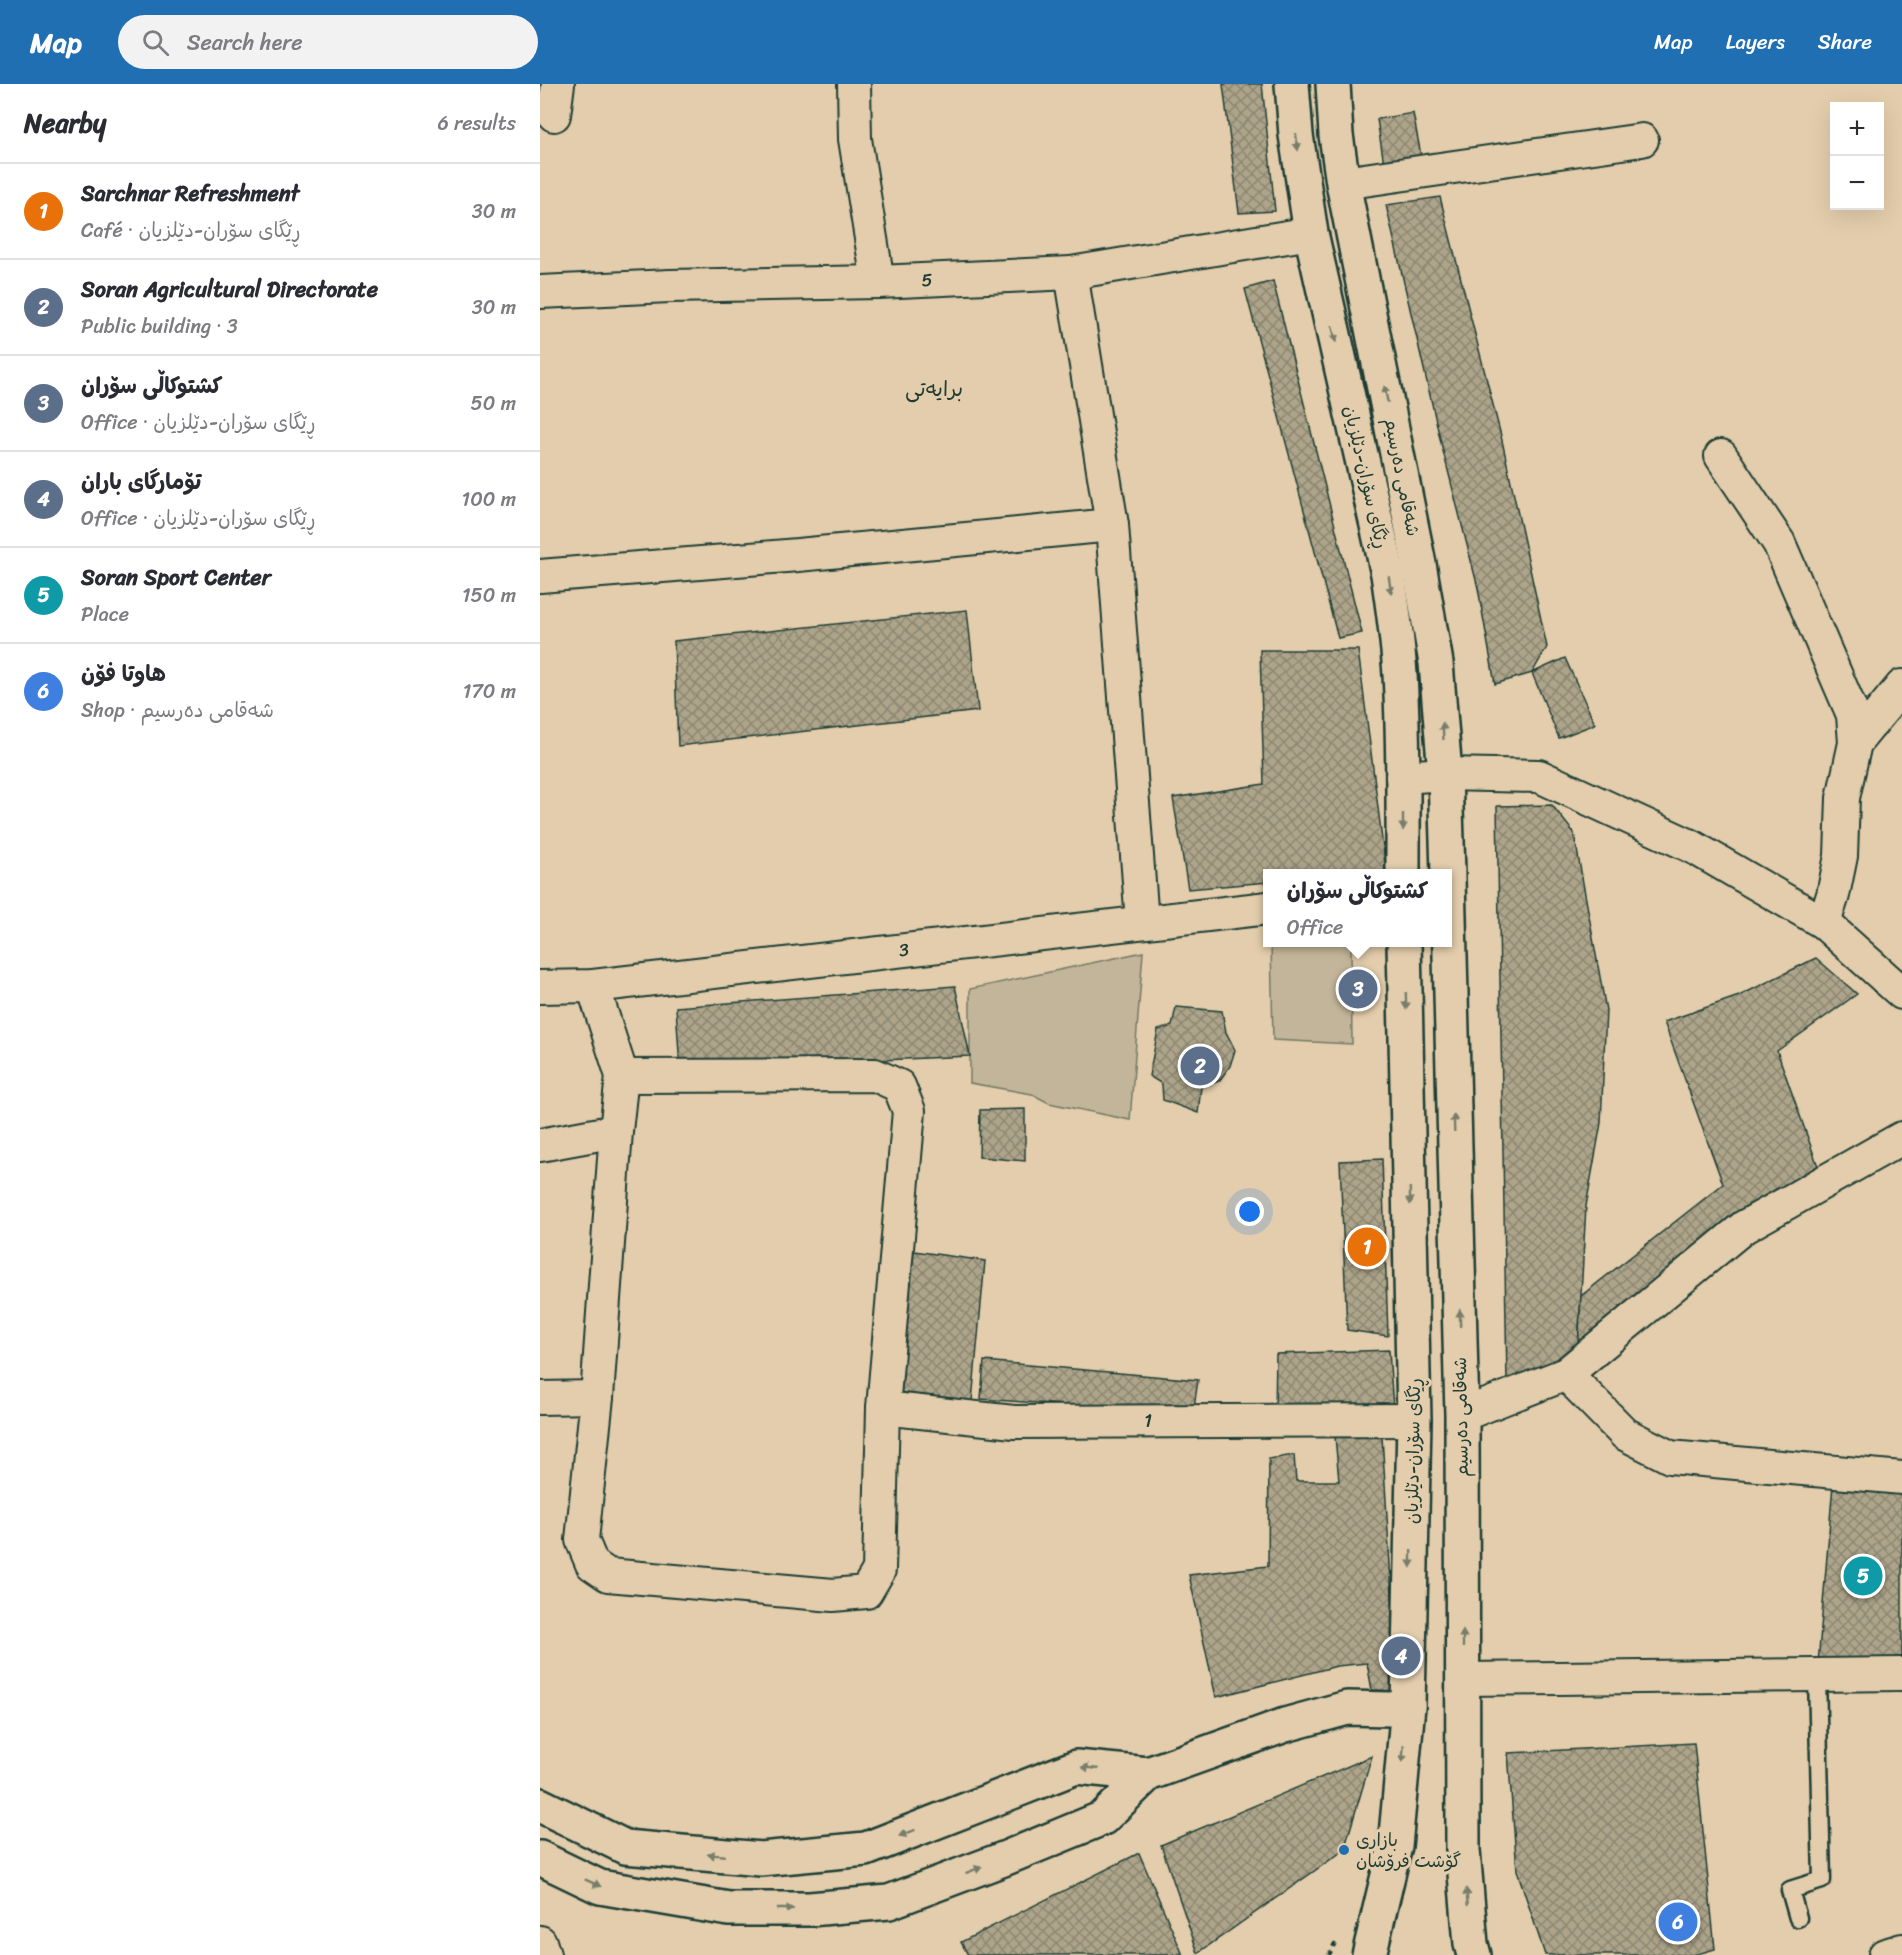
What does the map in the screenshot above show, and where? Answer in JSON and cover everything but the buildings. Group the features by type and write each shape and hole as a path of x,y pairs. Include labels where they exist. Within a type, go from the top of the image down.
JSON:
{"main road":[{"name":"ڕێگای سۆران-دێلزیان","path":"1292,84 1297,145 1311,233 1388,574 1396,624 1400,675 1403,869"},
{"name":"شەقامی دەرسیم","path":"1333,84 1336,135 1343,183 1428,607 1436,663 1445,774 1448,869"},
{"name":"ڕێگای سۆران-دێلزیان","path":"1369,1955 1395,1846 1408,1706 1414,1420 1404,947"},
{"name":"شەقامی دەرسیم","path":"1450,947 1462,1415 1463,1850 1471,1944 1474,1955"},
{"path":"540,1858 600,1887 729,1909 810,1909 889,1902 1103,1818 1148,1774 1285,1725 1347,1708 1391,1709 1408,1706"},
{"path":"540,1805 625,1847 761,1859 866,1849 1076,1767 1148,1774"}],"street":[{"path":"554,115 558,84"},
{"path":"854,84 855,139 878,282"},
{"path":"1343,183 1642,140"},
{"name":"5","path":"540,292 670,285 878,282 1071,273 1311,233"},
{"path":"1071,273 1112,525 1142,922"},
{"path":"1721,456 1779,543 1853,715 1855,743 1843,798 1841,856 1833,896 1824,923"},
{"path":"540,576 798,555 1112,525"},
{"path":"1855,743 1902,686"},
{"path":"1402,777 1445,774 1539,776 1693,847 1824,923 1902,993"},
{"name":"3","path":"540,987 593,986 1263,909"},
{"path":"593,986 622,1076 597,1397 582,1540 592,1564 608,1575 833,1595 866,1592 879,1570 883,1408 909,1111 899,1086 874,1076 622,1076"},
{"path":"540,1145 616,1131"},
{"path":"1462,1415 1566,1374 1744,1227 1902,1138"},
{"path":"1566,1374 1625,1434 1670,1457 1902,1478"},
{"path":"540,1398 597,1397"},
{"name":"1","path":"883,1408 1014,1422 1414,1420"},
{"path":"1463,1679 1816,1677 1902,1674"},
{"path":"540,1942 544,1955"},
{"path":"1885,1955 1902,1950"}],"lane":[{"path":"1798,1918 1790,1890 1822,1880 1816,1677"}],"shaded area":[{"path":"1271,947 1351,947 1352,1044 1273,1040"},
{"path":"1143,952 1130,1120 1049,1103 1032,1094 970,1083 970,989"}],"place":[{"name":"کشتوکاڵی سۆران","path":"1358,989"},
{"name":"Soran Agricultural Directorate","path":"1200,1066"},
{"name":"Sarchnar Refreshment","path":"1367,1247"},
{"name":"Soran Sport Center","path":"1863,1576"},
{"name":"تۆمارگای باران","path":"1401,1656"},
{"name":"بازاڕی گۆشت فرۆشان","path":"1344,1850"},
{"name":"هاوتا فۆن","path":"1678,1922"}],"district":[{"name":"برایەتی","path":"934,389"}]}
